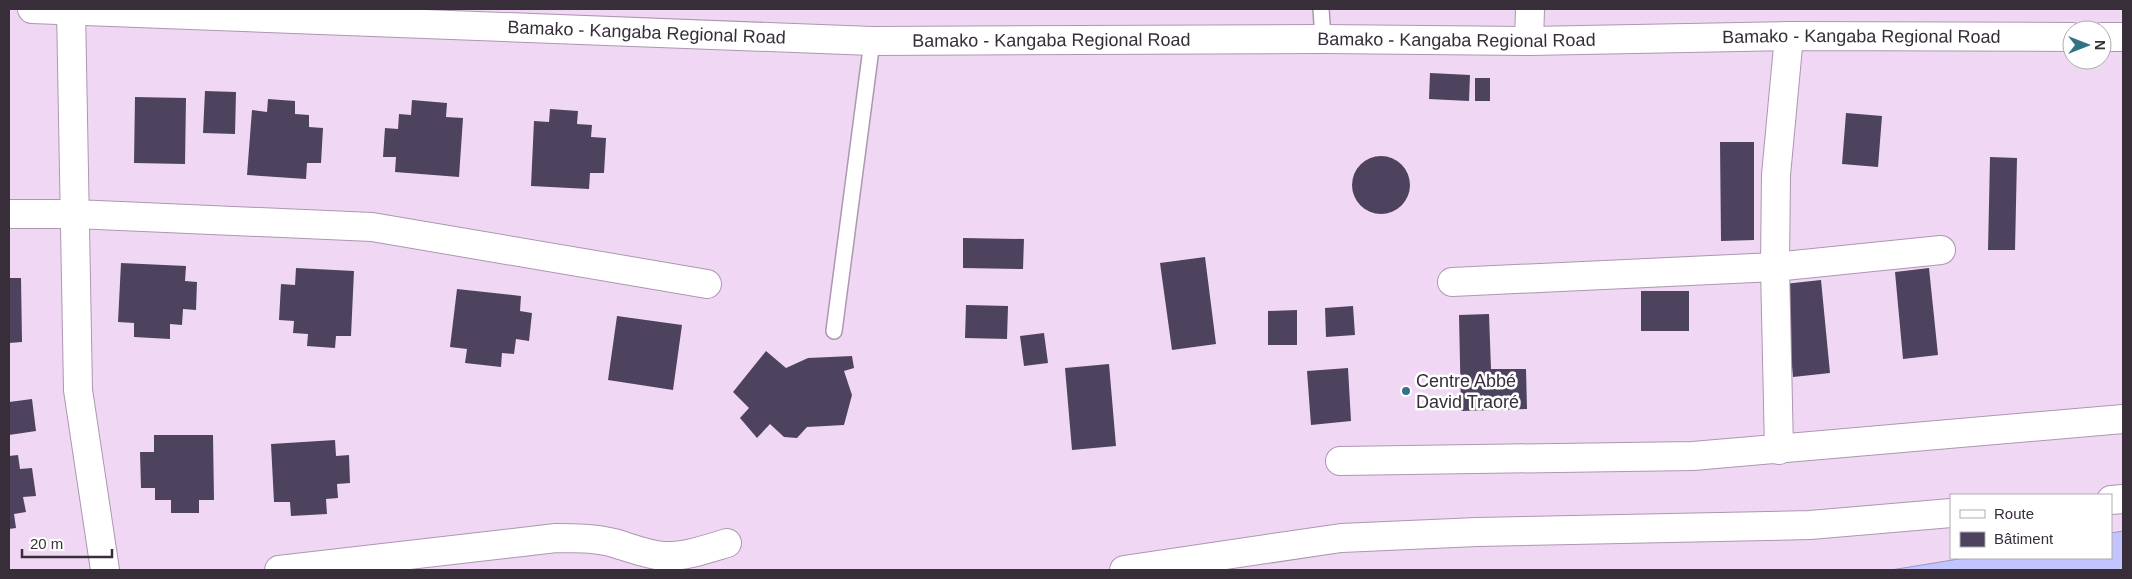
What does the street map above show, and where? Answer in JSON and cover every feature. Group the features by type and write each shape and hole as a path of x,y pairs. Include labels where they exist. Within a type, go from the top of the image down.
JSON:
{"street":[{"name":"Bamako - Kangaba Regional Road","path":"32,9 872,42 1323,38 1529,41 1789,36 2062,37"},
{"path":"1529,41 1530,9"},
{"path":"71,10 78,390 105,570"},
{"path":"1779,450 1775,267 1776,175 1789,36"},
{"path":"9,214 75,214 372,227 707,284"},
{"path":"1452,282 1775,267 1941,250"},
{"path":"1340,462 1693,456 2123,419"},
{"path":"1124,570 1341,538 1477,532 1810,525 1950,514"},
{"path":"279,570 556,538 614,543 636,552 664,556 692,553 727,543"}],"lane":[{"path":"1321,9 1323,38"},
{"path":"834,331 872,42"}],"water":[{"path":"2123,531 2123,570 1891,570 1959,559 2112,559 2112,533"}],"building":[{"path":"1430,73 1470,75 1469,101 1429,99"},
{"path":"1475,78 1490,78 1490,101 1475,101"},
{"path":"205,91 236,92 235,134 203,133"},
{"path":"135,97 186,98 185,164 134,163"},
{"path":"268,99 295,101 295,114 309,115 309,127 323,128 321,163 307,163 306,179 247,175 252,110 267,112"},
{"path":"412,100 447,103 446,117 463,118 459,177 395,172 396,157 383,157 385,128 398,129 399,114 411,115"},
{"path":"550,109 578,111 577,124 592,125 591,137 606,138 604,173 590,173 589,189 531,186 534,121 549,122"},
{"path":"1846,113 1882,116 1878,167 1842,164"},
{"path":"1720,142 1754,142 1754,240 1721,241"},
{"path":"1375,156 1387,156 1402,164 1410,179 1410,191 1402,206 1387,214 1375,214 1360,206 1352,191 1352,179 1360,164"},
{"path":"1990,157 2017,158 2015,250 1988,250"},
{"path":"963,238 1024,239 1023,269 963,268"},
{"path":"1205,257 1216,344 1172,350 1160,263"},
{"path":"121,263 186,266 185,281 197,282 196,310 183,309 182,325 170,324 170,339 134,337 134,323 118,322"},
{"path":"296,268 354,271 351,336 336,336 335,348 307,346 308,334 293,333 294,321 279,320 281,284 295,285"},
{"path":"1929,268 1938,355 1903,359 1895,272"},
{"path":"9,278 21,278 22,342 9,343"},
{"path":"1821,280 1830,373 1793,377 1784,284"},
{"path":"457,289 521,296 520,311 532,313 529,341 516,339 514,354 502,353 501,367 465,363 467,349 450,347"},
{"path":"1641,291 1689,291 1689,331 1641,331"},
{"path":"966,305 1008,306 1007,339 965,338"},
{"path":"1353,306 1355,335 1326,337 1325,308"},
{"path":"1297,310 1297,345 1268,345 1268,311"},
{"path":"1489,314 1491,369 1526,369 1527,409 1461,411 1459,315"},
{"path":"617,316 682,325 673,390 608,380"},
{"path":"1044,333 1048,363 1024,366 1020,336"},
{"path":"766,351 786,368 808,358 852,356 854,368 844,371 852,395 844,425 807,427 797,438 784,437 770,424 757,438 740,418 749,408 733,392"},
{"path":"1109,364 1116,446 1072,450 1065,368"},
{"path":"1348,368 1351,421 1311,425 1307,371"},
{"path":"32,399 36,431 9,435 9,402"},
{"path":"154,435 213,435 214,500 199,500 199,513 171,513 171,500 155,500 155,488 141,488 140,452 154,452"},
{"path":"335,440 336,456 349,455 350,483 337,484 338,498 326,499 327,514 291,516 290,502 274,502 271,444"},
{"path":"18,455 20,469 32,468 36,496 23,497 26,512 14,514 16,528 9,529 9,456"}],"place":[{"name":"Centre Abbé David Traoré","path":"1406,391"}]}
